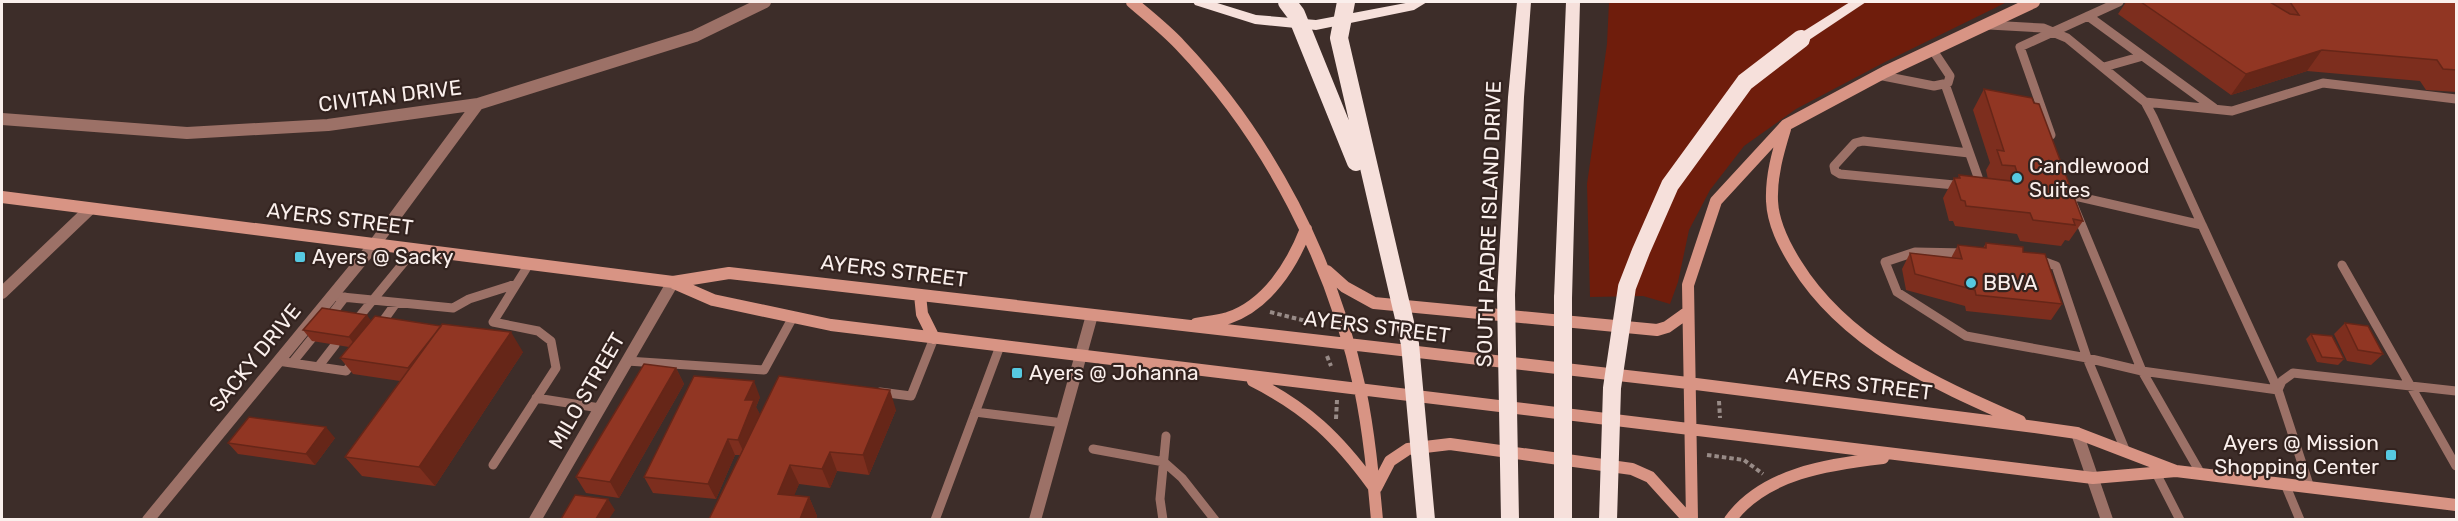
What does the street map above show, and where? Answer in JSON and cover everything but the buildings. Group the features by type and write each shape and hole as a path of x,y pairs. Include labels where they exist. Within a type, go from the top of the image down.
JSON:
{"highway":[{"path":"1200,2 1255,19 1316,25 1414,6 1420,2"},
{"path":"1287,2 1296,14 1326,84 1380,226"},
{"path":"1346,2 1339,38 1380,226 1410,344 1426,519"},
{"name":"SOUTH PADRE ISLAND DRIVE","path":"1510,519 1506,295 1516,98 1524,2"},
{"path":"1563,519 1563,298 1573,2"},
{"path":"1608,519 1611,387 1627,287 1670,185 1745,82 1802,39 1859,2"}],"main road":[{"path":"1132,2 1181,46 1256,140 1306,229 1324,268 1350,345 1360,390 1375,490 1377,519"},
{"path":"1690,519 1688,285 1716,201 1786,125 1878,75 2034,2"},
{"path":"1786,125 1776,160 1771,193 1778,232 1799,273 1834,314 1870,343 1914,370 1973,400 2035,427"},
{"name":"AYERS STREET","path":"2,197 673,282 729,273 1688,383 2077,433 2176,471"},
{"path":"1185,326 1231,317 1253,305 1270,289 1298,251 1306,229"},
{"path":"1324,268 1345,287 1374,303 1657,330 1667,327 1688,312"},
{"name":"AYERS STREET","path":"673,282 713,300 831,326 2093,478 2176,471 2457,505"},
{"path":"920,295 922,314 934,338"},
{"path":"1242,376 1286,396 1311,413 1341,443 1375,490"},
{"path":"1375,490 1390,461 1408,449 1450,444 1632,469 1650,477 1690,519"},
{"path":"1730,519 1758,495 1788,476 1830,464 1905,455"}],"street":[{"name":"CIVITAN DRIVE","path":"2,119 187,133 328,125 478,104 695,36 765,2"},
{"name":"SACKY DRIVE","path":"147,519 278,361 339,297 374,245 478,104"},
{"path":"2,293 90,209"},
{"name":"MILO STREET","path":"535,519 673,282"},
{"path":"1035,519 1083,355 1092,315"},
{"path":"2077,433 2107,519"}],"lane":[{"path":"2053,143 2020,47 2119,2"},
{"path":"2088,16 2216,110"},
{"path":"1985,24 2043,28 2067,38 2145,102 2278,390 2310,488"},
{"path":"1878,75 1934,86 1948,83 1950,76 1932,49"},
{"path":"2104,67 2143,56"},
{"path":"2145,102 2232,111 2323,83 2457,99"},
{"path":"1945,84 1978,177 1974,182 1965,186 1840,174 1835,171 1834,166 1855,143 1863,141 1969,153"},
{"path":"2068,185 2142,371 2201,474"},
{"path":"2072,196 2202,225"},
{"path":"1979,254 1924,249 1900,254 1885,262 1897,292 1966,336 2087,358 2142,371 2278,390"},
{"path":"354,322 414,250"},
{"path":"2023,258 2045,260 2056,266 2087,358 2126,452"},
{"path":"493,465 556,368 551,341 538,331 493,322 530,264"},
{"path":"2342,265 2457,466"},
{"path":"292,363 339,297 453,308 469,299 516,284"},
{"path":"278,361 346,371 396,303"},
{"path":"627,361 764,370 794,317"},
{"path":"865,390 911,396 934,338"},
{"path":"318,367 335,345"},
{"path":"935,519 1000,346"},
{"path":"2278,390 2282,381 2293,373 2457,392"},
{"path":"536,398 600,408"},
{"path":"975,412 1063,423"},
{"path":"1163,519 1160,499 1166,436"},
{"path":"1093,449 1164,462 1182,478 1215,519"},
{"path":"2156,473 2180,519"},
{"path":"2285,484 2300,519"}],"path":[{"path":"1265,310 1315,324"},
{"path":"1719,398 1720,420"},
{"path":"1332,422 1338,415 1337,399"},
{"path":"1707,454 1744,460 1763,475"}],"shaded area":[{"path":"1609,2 2007,2 1796,109 1744,146 1710,190 1689,230 1678,282 1670,304 1643,296 1590,297 1587,184 1607,44"}],"place":[{"name":"Candlewood Suites","path":"2017,178"},
{"name":"Ayers @ Sacky","path":"300,257"},
{"name":"BBVA","path":"1971,283"},
{"name":"Ayers @ Johanna","path":"1017,373"},
{"name":"Ayers @ Mission Shopping Center","path":"2391,455"}]}
